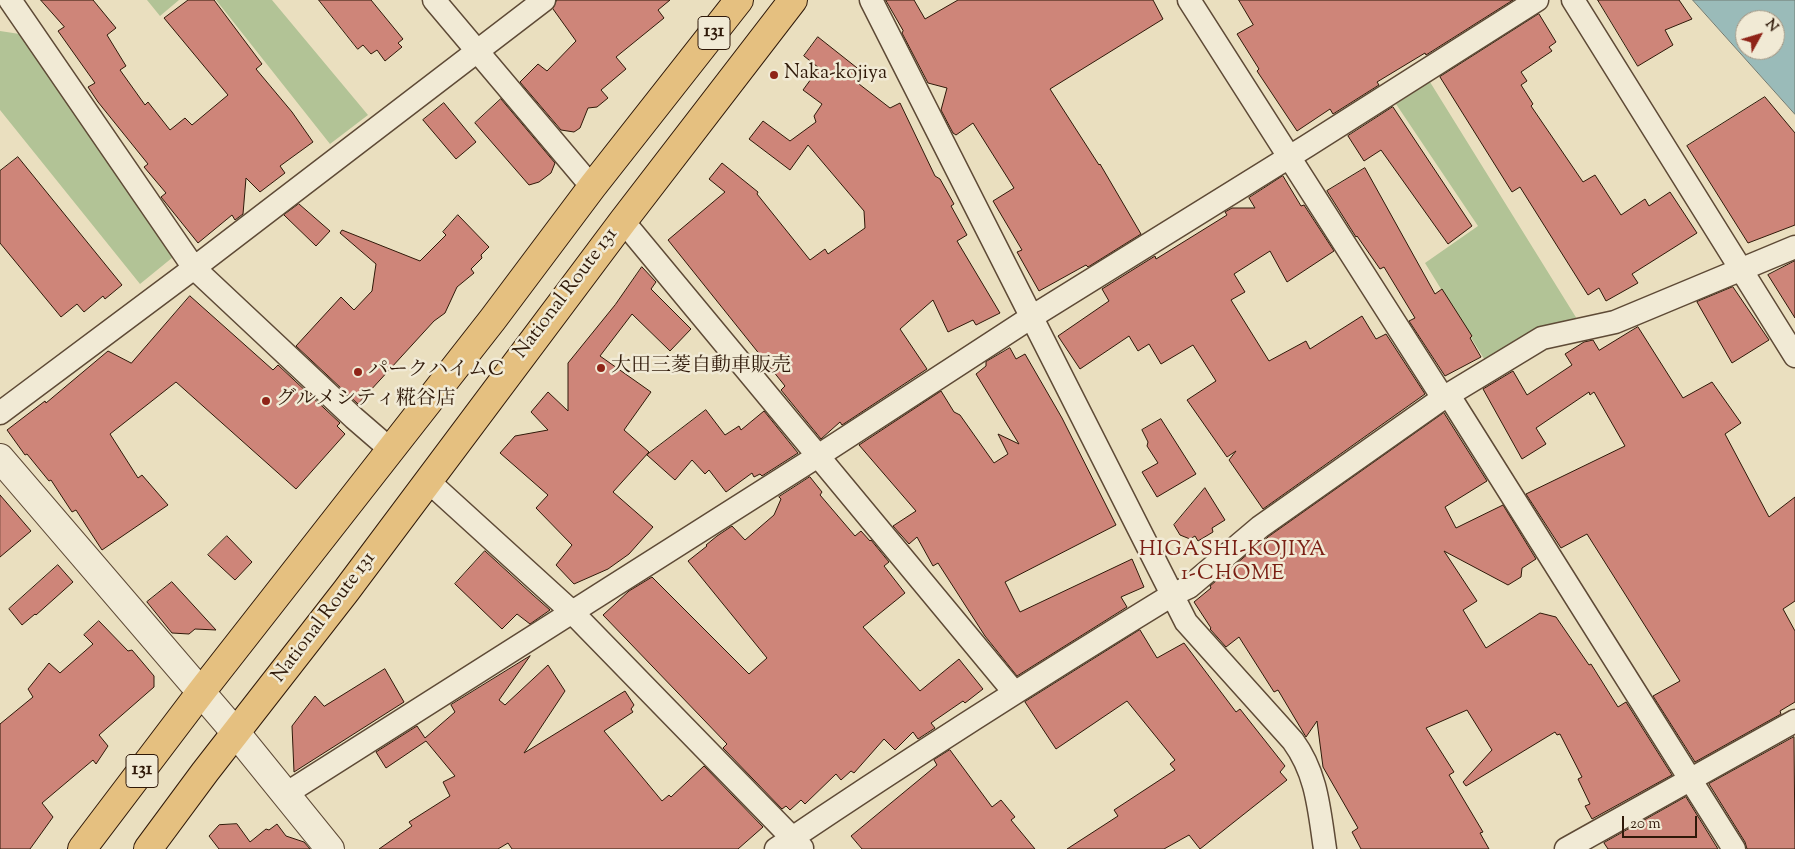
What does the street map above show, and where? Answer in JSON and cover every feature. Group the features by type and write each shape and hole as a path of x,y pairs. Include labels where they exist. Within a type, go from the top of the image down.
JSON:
{"highway":[{"name":"131","path":"82,849 201,692 493,320 592,187 739,0"},
{"name":"National Route 131","path":"236,733 346,591 623,221 793,0"},
{"name":"131","path":"148,849 236,733"}],"street":[{"path":"10,0 194,268 354,418 391,450"},
{"path":"434,0 592,187"},
{"path":"0,412 194,268 544,0"},
{"path":"870,0 1186,622 1301,752 1312,777 1325,849"},
{"path":"1189,0 1288,158 1446,396 1734,849"},
{"path":"284,795 818,456 1030,318 1288,158 1537,0"},
{"path":"1572,0 1795,356"},
{"path":"623,221 1014,692"},
{"path":"428,481 572,612 791,845 880,779 1014,692 1172,595 1189,587 1260,527 1446,396 1542,338 1615,322 1795,246"},
{"path":"0,458 236,733 284,795 330,849"},
{"path":"1566,849 1795,721"}],"green space":[{"path":"147,0 179,0 160,16"},
{"path":"216,0 272,0 368,115 330,144"},
{"path":"0,31 26,35 178,253 140,284 0,110"},
{"path":"1430,82 1577,319 1543,328 1486,362 1425,263 1478,226 1396,104"}],"water":[{"path":"1693,0 1795,0 1795,114 1747,60 1785,60 1785,10 1735,10 1735,47"}],"building":[{"path":"41,0 93,0 116,28 107,35 126,66 120,70 145,105 148,102 170,130 185,118 192,125 228,95 164,18 188,0 214,0 262,64 256,69 292,112 313,142 280,166 285,173 260,192 246,178 243,214 235,220 232,215 198,243 161,197 166,193 144,167 148,164 88,87 95,83 58,31 64,27"},
{"path":"319,0 371,0 403,39 398,43 402,47 385,61 377,50 371,54 363,45 358,49"},
{"path":"557,0 670,0 658,10 664,18 616,57 626,69 601,90 608,98 597,107 588,108 580,128 574,132 561,130 520,82 538,64 547,71 576,41 553,9"},
{"path":"886,0 914,0 925,19 958,0 1153,0 1163,19 1050,89 1100,164 1141,234 1088,267 1086,265 1039,291 1017,252 1022,250 993,201 1014,188 973,123 956,135 953,133 941,110 947,88 928,83"},
{"path":"1239,0 1513,0 1426,55 1425,53 1377,82 1379,85 1333,114 1330,109 1297,131 1257,71 1259,69 1237,34 1253,25"},
{"path":"1598,0 1679,0 1692,19 1665,30 1673,45 1638,66"},
{"path":"1539,14 1556,42 1549,47 1552,51 1521,72 1527,81 1521,85 1533,104 1531,106 1583,182 1595,175 1621,215 1645,199 1649,206 1670,192 1697,233 1632,274 1638,283 1606,301 1599,288 1588,295 1520,187 1512,192 1440,77"},
{"path":"818,37 866,75 859,84 890,108 900,103 935,176 940,179 954,204 951,206 967,235 957,241 1000,313 976,325 973,320 948,332 933,300 900,329 927,369 842,425 840,422 821,439 781,390 785,386 668,240 725,192 709,179 722,163 758,192 757,194 810,260 825,249 828,254 865,228 864,211 808,145 790,170 749,139 763,121 790,141 816,122 814,116 822,104 803,90 819,68 804,56"},
{"path":"1765,97 1795,133 1795,225 1748,243 1687,146"},
{"path":"501,99 555,163 551,173 539,182 529,185 475,123"},
{"path":"444,103 476,142 456,159 423,120"},
{"path":"1393,107 1472,226 1448,244 1381,150 1364,161 1348,136"},
{"path":"18,157 122,285 105,299 103,296 84,312 77,304 61,317 0,243 0,171"},
{"path":"1365,168 1435,294 1442,289 1472,336 1470,338 1481,357 1445,376 1409,321 1415,318 1384,267 1380,269 1356,237 1327,191"},
{"path":"1283,176 1301,206 1304,205 1334,251 1287,282 1270,251 1234,274 1245,292 1231,300 1269,361 1306,341 1310,349 1362,316 1376,339 1386,334 1425,394 1263,509 1229,460 1236,451 1227,457 1187,400 1216,381 1193,345 1161,364 1149,344 1138,351 1129,336 1080,369 1058,336 1109,301 1102,289 1155,256 1156,259 1227,215 1225,212 1232,208 1255,208 1249,198"},
{"path":"299,204 330,231 316,246 284,215"},
{"path":"458,215 489,247 481,255 482,258 471,269 474,273 457,287 445,313 434,321 358,404 296,346 341,297 354,310 372,291 376,264 340,233 342,230 420,261 446,235 443,232"},
{"path":"1795,261 1795,318 1768,275"},
{"path":"642,267 656,282 651,289 691,329 670,351 632,314 600,356 651,392 624,430 649,452 613,492 653,527 629,554 608,569 574,584 556,565 572,545 536,508 548,495 500,453 515,436 548,430 531,412 548,392 568,411 568,363 615,305"},
{"path":"1733,287 1769,340 1732,363 1697,302"},
{"path":"190,296 273,370 278,365 340,423 337,426 345,434 296,489 176,382 110,434 138,478 142,475 168,505 102,550 76,510 72,512 51,480 49,481 27,454 25,455 7,430 45,401 46,403 108,351 131,363"},
{"path":"1638,327 1683,398 1712,382 1741,423 1725,434 1769,517 1795,497 1795,601 1783,609 1795,631 1795,702 1780,711 1781,714 1695,762 1653,696 1680,681 1587,534 1561,548 1526,494 1625,446 1594,392 1590,395 1589,392 1536,428 1546,444 1522,459 1483,389 1513,371 1527,395 1572,365 1565,354 1584,342 1593,340 1599,350"},
{"path":"1010,348 1016,359 1025,354 1062,418 1116,525 1005,582 1020,612 1132,559 1144,587 1121,597 1127,607 1017,676 985,636 938,563 933,566 917,537 909,544 893,526 916,511 859,445 941,391 954,412 960,415 994,463 1008,454 998,434 1019,444 976,374 986,366 986,362"},
{"path":"706,410 725,435 739,426 741,430 764,411 798,453 762,476 760,474 754,477 752,473 726,492 709,470 705,474 692,460 675,480 647,455"},
{"path":"1444,413 1487,481 1445,507 1456,528 1503,505 1536,559 1522,568 1521,577 1508,585 1444,551 1477,601 1463,610 1486,648 1540,613 1556,617 1589,665 1591,664 1618,707 1626,702 1672,775 1592,819 1585,806 1590,804 1578,779 1582,777 1560,734 1557,735 1555,732 1466,786 1463,782 1492,750 1467,710 1426,728 1454,772 1449,775 1483,832 1480,833 1489,849 1361,849 1352,832 1358,828 1323,767 1317,721 1306,737 1278,690 1274,692 1239,637 1226,647 1210,629 1194,602 1256,547 1266,541 1268,537"},
{"path":"1161,419 1196,474 1157,497 1142,472 1158,463 1147,446 1148,442 1142,430"},
{"path":"810,477 822,492 820,495 855,536 861,531 871,540 889,562 884,566 905,593 863,627 920,691 959,659 983,689 965,703 963,701 931,723 935,728 918,739 913,732 895,750 884,739 854,773 851,771 841,780 836,774 805,804 801,800 790,810 786,806 782,809 723,748 727,744 603,615 629,591 652,577 749,674 767,658 688,561 717,536 732,526 745,540 774,515 781,499 779,497"},
{"path":"1205,488 1225,520 1212,528 1213,532 1198,541 1195,536 1190,539 1180,535 1174,525"},
{"path":"0,495 31,531 0,557"},
{"path":"227,536 252,562 235,580 208,555"},
{"path":"485,551 550,610 530,624 517,614 502,629 455,584"},
{"path":"58,565 73,582 22,625 9,609"},
{"path":"172,582 216,630 195,629 189,634 172,633 147,602"},
{"path":"99,621 128,651 132,650 154,676 154,687 99,735 108,746 96,764 93,760 42,803 53,817 30,849 0,849 0,724 33,697 28,689 49,663 60,673 93,644 84,635"},
{"path":"1140,630 1157,658 1184,643 1236,712 1240,709 1285,766 1280,772 1287,780 1200,849 1189,835 1164,849 1067,849 1118,816 1114,810 1175,770 1170,764 1175,760 1127,701 1056,749 1025,702"},
{"path":"530,656 499,700 505,705 548,665 565,691 524,753 625,691 634,705 631,709 633,712 604,731 662,801 669,795 671,797 704,766 763,827 738,849 512,849 508,843 498,849 379,849 412,826 409,822 450,796 443,782 455,776 426,741 386,768 376,752 417,726 425,738 455,712 451,705"},
{"path":"385,669 404,702 294,772 292,726 315,696 324,706"},
{"path":"1794,737 1795,849 1747,849 1745,842 1709,784"},
{"path":"950,750 992,807 1001,800 1015,817 1011,820 1035,849 862,849 851,836 937,765 934,760"},
{"path":"1686,797 1718,849 1608,849 1604,843"},
{"path":"237,824 250,842 266,829 269,830 277,824 286,836 304,842 310,849 219,849 209,836 219,825"}],"place":[{"name":"Naka-kojiya","path":"774,75"},
{"name":"大田三菱自動車販売","path":"601,368"},
{"name":"パークハイムC","path":"358,372"},
{"name":"グルメシティ糀谷店","path":"266,401"}],"district":[{"name":"HIGASHI-KOJIYA 1-CHOME","path":"1233,563"}]}
